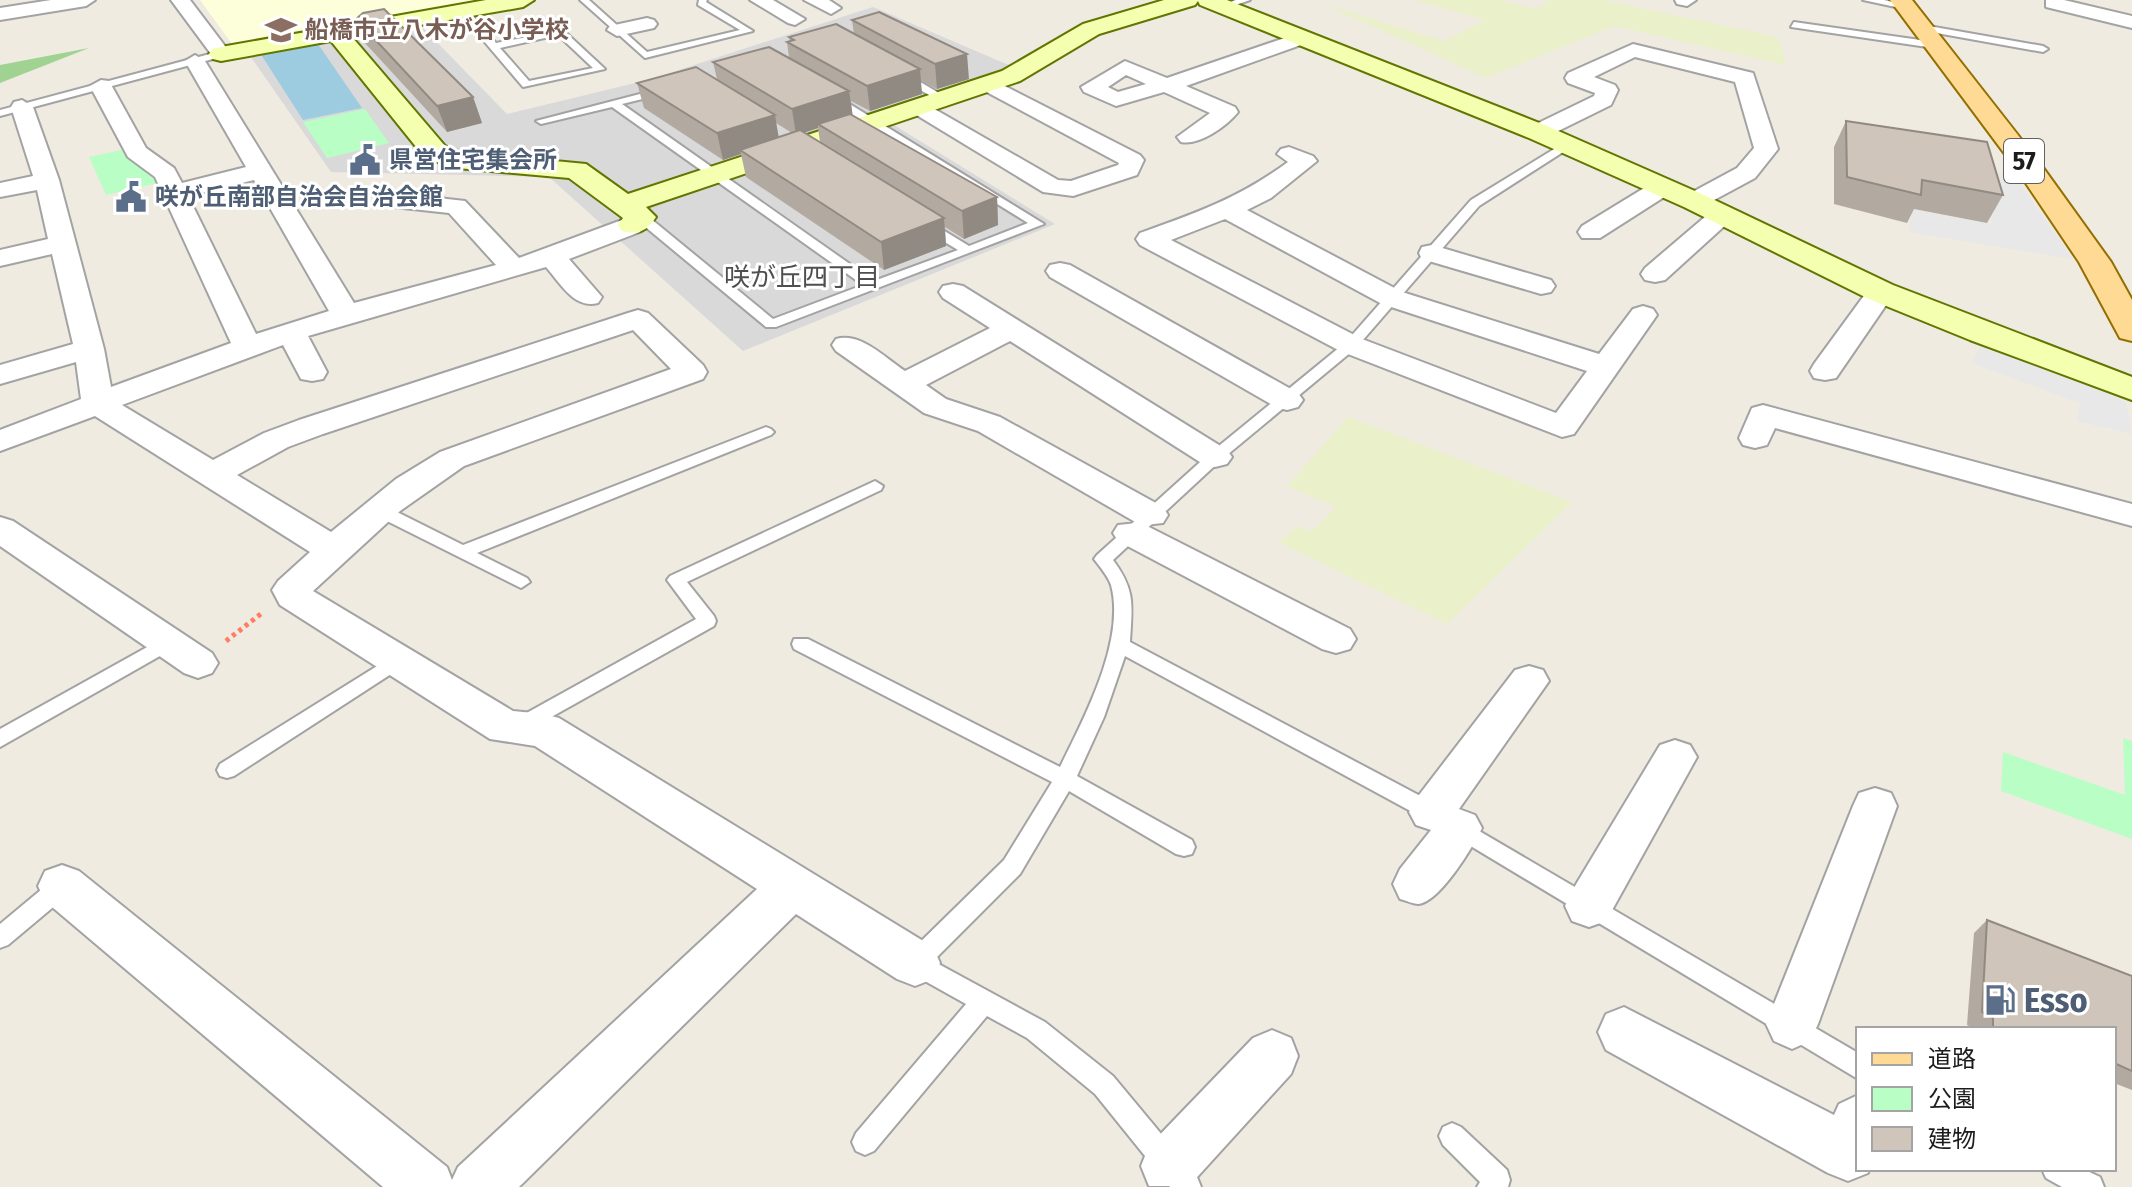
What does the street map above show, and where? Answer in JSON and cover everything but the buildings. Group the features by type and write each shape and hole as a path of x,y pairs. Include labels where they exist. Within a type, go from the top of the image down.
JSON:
{"main road":[{"name":"57","path":"1903,3 2029,168 2095,262 2132,331"}],"street":[{"path":"0,14 40,4 86,0"},
{"path":"180,0 221,54 523,0"},
{"path":"759,0 795,19"},
{"path":"0,441 248,348 596,242 633,216 714,175 1011,76 1091,29 1187,0"},
{"path":"2050,1 2132,22"},
{"path":"1226,2 1302,38 1538,132 1663,187 1881,292 2132,389"},
{"path":"617,30 647,24"},
{"path":"337,34 435,152 450,159 576,170 633,216"},
{"path":"1189,137 1227,112 1167,85 1302,38"},
{"path":"1538,132 1603,100 1607,90 1576,78 1633,50 1745,78 1766,149 1746,173 1694,201"},
{"path":"195,61 347,316"},
{"path":"916,108 1052,187 1073,189 1128,170 1132,160 989,84"},
{"path":"101,86 136,152 165,173 248,348"},
{"path":"11,110 47,180 60,244 89,349 98,404 335,551"},
{"path":"1289,154 1305,161 1262,193 1227,210 1149,239 1351,345 1562,427 1643,315"},
{"path":"174,192 260,171"},
{"path":"0,190 47,180"},
{"path":"1591,232 1663,187"},
{"path":"403,202 456,206 513,267"},
{"path":"1227,210 1392,298 1604,366"},
{"path":"1655,274 1722,215"},
{"path":"0,258 60,244"},
{"path":"1432,253 1541,286"},
{"path":"551,256 588,297"},
{"path":"1060,271 1287,400"},
{"path":"953,292 1215,457"},
{"path":"1825,371 1881,292"},
{"path":"210,476 276,440 638,319 692,372 452,459 403,487 291,590 293,596 505,727 544,730 915,963"},
{"path":"904,384 1011,329"},
{"path":"292,334 312,372"},
{"path":"847,345 935,406 989,424 1140,524 1336,639"},
{"path":"0,375 89,349"},
{"path":"1755,438 1763,415 2132,515"},
{"path":"0,529 183,653"},
{"path":"1417,884 1446,820 1529,681"},
{"path":"1589,906 1675,757"},
{"path":"1792,1024 1875,806"},
{"path":"62,886 427,1187"},
{"path":"478,1187 792,886"},
{"path":"1624,1032 1848,1153 1856,1129"},
{"path":"1178,1176 1272,1056"}],"lane":[{"path":"584,0 645,55 748,31 701,3 703,0"},
{"path":"1867,0 1903,3"},
{"path":"464,12 527,85 600,69 560,32 494,46"},
{"path":"1794,25 2043,49"},
{"path":"11,110 221,54"},
{"path":"888,68 944,99"},
{"path":"541,121 670,89"},
{"path":"633,216 771,324 1038,224 819,90"},
{"path":"615,104 873,286"},
{"path":"1178,1176 1104,1085 1036,1030 915,963 1012,867 1065,779 1094,717 1120,645 1123,604 1119,581 1103,559 1215,457 1351,345 1475,203 1568,145"},
{"path":"916,218 967,250"},
{"path":"462,552 766,432"},
{"path":"516,728 707,621 676,580 875,486"},
{"path":"379,510 521,582"},
{"path":"801,644 1065,779 1184,847"},
{"path":"1120,645 1446,820 1792,1024 1856,1066"},
{"path":"0,739 183,653"},
{"path":"227,770 398,660"},
{"path":"0,938 62,886"},
{"path":"865,1142 984,1001"},
{"path":"1452,1136 1497,1180 1491,1187"},
{"path":"2059,1171 2090,1187"}],"path":[{"path":"183,653 291,590"}],"shaded area":[{"name":"船橋市立八木が谷小学校","path":"200,0 503,0 244,46 232,44"},
{"path":"1413,0 1498,0 1537,9 1548,0 1603,0 1778,37 1786,65 1614,26 1486,78 1321,3 1444,41 1485,20"},
{"path":"873,7 1030,74 897,120 894,125 1055,224 743,351 549,177 331,172 248,53 419,24 507,114 648,80"},
{"path":"1976,169 2013,174 2073,259 1909,232 1911,209 1992,224"},
{"path":"1981,345 2107,392 2126,403 2132,434 2077,421 2080,403 1972,363"},
{"path":"1348,417 1572,502 1447,624 1278,542 1298,526 1311,532 1336,507 1287,486"}],"green space":[{"path":"89,48 0,83 0,65"},
{"path":"365,109 389,143 327,158 303,122"},
{"path":"121,150 158,183 106,195 89,157"},
{"path":"2123,738 2132,741 2132,839 2001,791 2003,752 2125,795"}],"water":[{"path":"318,44 362,108 303,120 260,53"}],"place":[{"name":"船橋市立八木が谷小学校","path":"281,30"},
{"name":"県営住宅集会所","path":"365,160"},
{"name":"咲が丘南部自治会自治会館","path":"131,197"},
{"name":"Esso","path":"2000,1000"}],"district":[{"name":"咲が丘四丁目","path":"802,277"}]}
